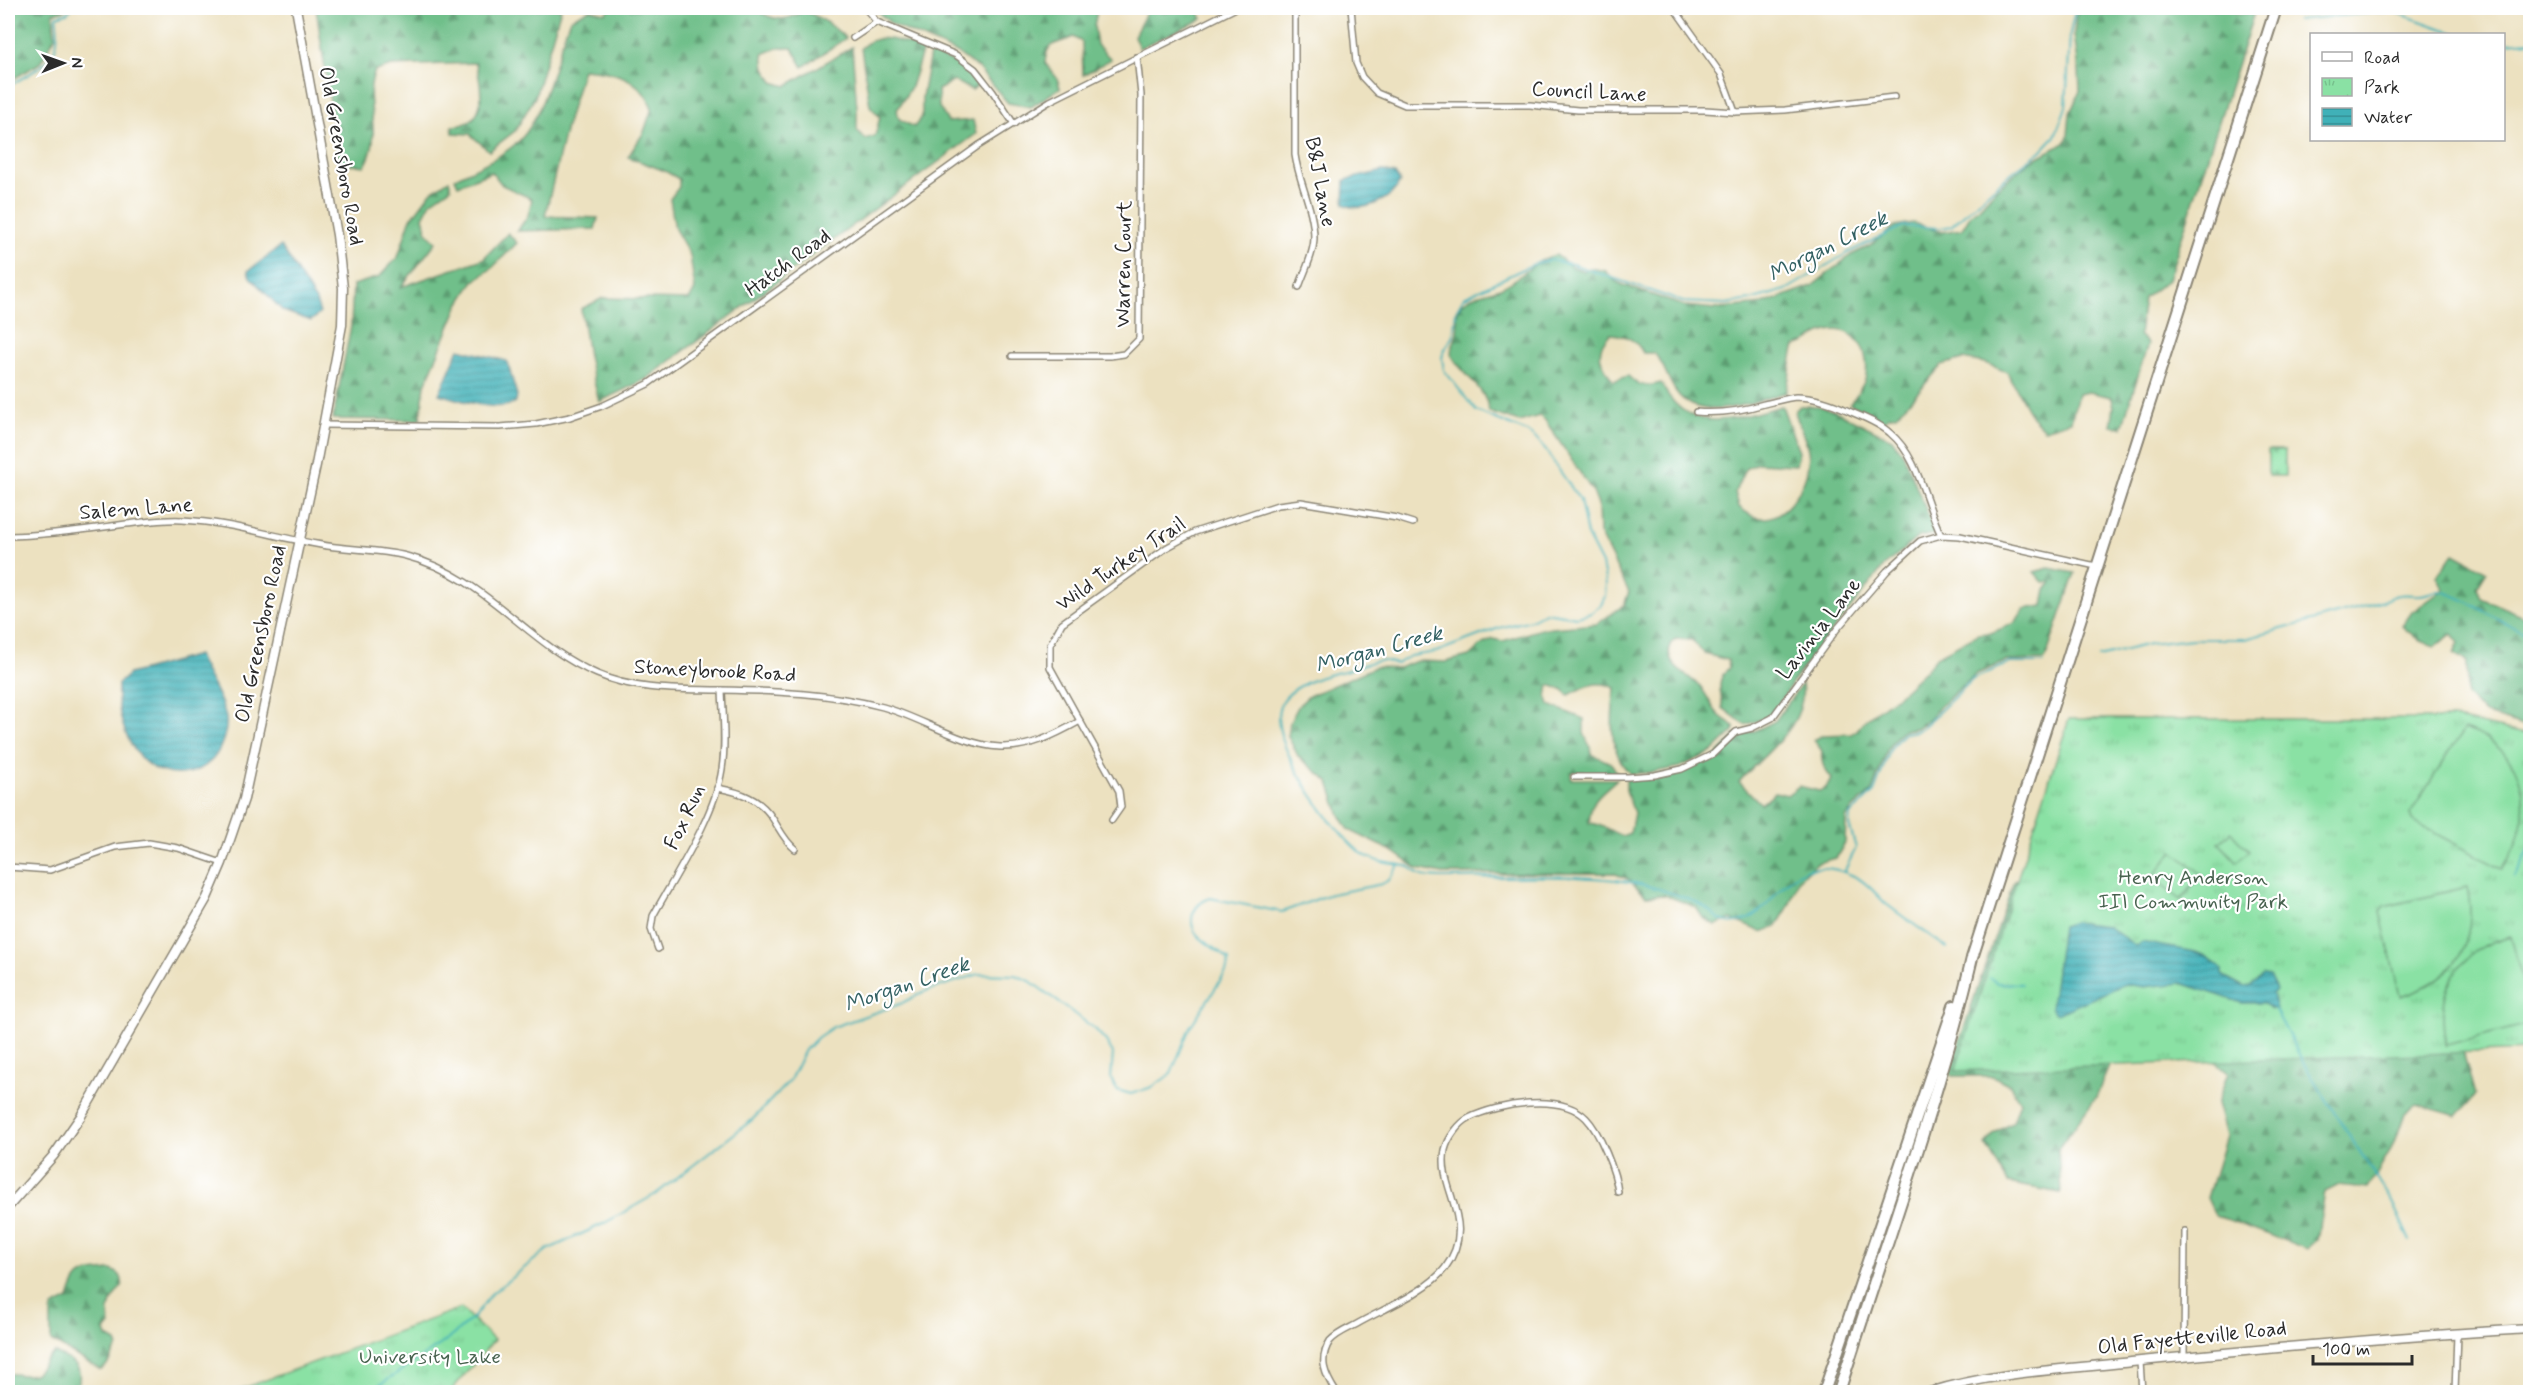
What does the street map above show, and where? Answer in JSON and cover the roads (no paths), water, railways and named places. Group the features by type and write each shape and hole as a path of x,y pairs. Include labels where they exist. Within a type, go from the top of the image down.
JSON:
{"highway":[{"path":"1839,1392 1905,1191 1952,1036 1972,958 2276,8"},
{"path":"1824,1392 1958,992 1972,958"},
{"path":"1843,1381 1846,1392"}],"street":[{"name":"Old Greensboro Road","path":"8,1207 43,1169 81,1116 142,1006 195,919 222,863 244,799 300,541 342,326 343,288 337,235 296,8"},
{"path":"865,8 877,22 956,55 975,69 1014,124"},
{"name":"Hatch Road","path":"324,425 500,428 570,417 623,397 648,384 978,147 1050,101 1236,8"},
{"name":"B&J Lane","path":"1295,8 1293,119 1295,155 1297,174 1312,218 1314,237 1299,287"},
{"name":"Council Lane","path":"1351,8 1356,63 1362,77 1377,93 1405,105 1530,105 1578,110 1735,112 1785,110 1894,97"},
{"path":"1674,8 1721,74 1735,112"},
{"path":"853,38 877,22"},
{"name":"Warren Court","path":"1012,356 1110,356 1124,354 1139,339 1141,95 1137,57"},
{"path":"1696,412 1716,414 1738,411 1796,397 1813,399 1845,409 1871,421 1891,433 1903,447 1915,470 1941,535"},
{"name":"Wild Turkey Trail","path":"1113,820 1121,807 1119,791 1050,667 1048,652 1053,637 1062,623 1175,542 1195,532 1289,503 1310,503 1413,523"},
{"name":"Salem Lane","path":"8,536 182,520 234,526 300,541"},
{"name":"Lavinia Lane","path":"1574,777 1655,775 1682,769 1713,754 1736,732 1752,728 1772,718 1837,629 1887,571 1920,541 1941,535 1960,536 2098,567"},
{"name":"Stoneybrook Road","path":"300,541 354,550 390,552 444,570 478,588 568,658 602,676 639,686 805,693 862,702 911,716 966,740 990,746 1007,747 1030,744 1080,722"},
{"name":"Fox Run","path":"658,949 652,936 653,916 710,808 717,788 723,755 722,690"},
{"path":"717,788 744,794 758,802 772,817 786,841 795,849"},
{"path":"8,867 50,870 115,847 149,843 178,848 222,863"},
{"path":"1336,1392 1326,1378 1323,1368 1330,1341 1426,1285 1441,1273 1450,1260 1458,1242 1458,1227 1457,1212 1444,1165 1445,1149 1451,1135 1467,1118 1503,1107 1544,1102 1571,1107 1591,1123 1616,1179 1618,1192"},
{"path":"2184,1357 2186,1231"},
{"name":"Old Fayetteville Road","path":"1930,1392 1968,1382 2028,1373 2457,1333 2530,1329"},
{"path":"2456,1392 2457,1333"},
{"path":"2140,1362 2142,1392"}],"water":[{"path":"1383,171 1395,174 1400,182 1384,200 1359,207 1344,204 1345,180"},
{"path":"281,246 316,301 320,313 311,321 283,311 250,277 248,271"},
{"path":"459,349 507,361 517,395 516,402 499,407 489,406 439,394"},
{"path":"198,655 224,709 226,729 224,737 220,748 205,766 183,774 160,771 140,757 125,732 120,713 118,684 129,674"},
{"path":"2074,922 2107,926 2136,946 2141,942 2206,956 2222,969 2222,975 2244,987 2250,986 2263,975 2269,976 2276,990 2272,994 2276,1009 2271,1009 2264,1003 2242,1003 2181,983 2144,987 2125,984 2057,1014 2051,1008 2062,926"}],"waterway":[{"path":"8,87 39,68 53,54 58,32 56,16 67,13 72,8"},
{"name":"Morgan Creek","path":"1947,948 1900,915 1863,881 1828,868 1808,869 1793,877 1758,913 1744,921 1726,922 1700,904 1640,884 1617,880 1567,877 1440,878 1420,875 1409,867 1365,856 1348,841 1304,783 1282,738 1278,719 1281,704 1285,698 1291,692 1315,679 1375,661 1397,664 1410,656 1436,652 1499,628 1531,620 1545,612 1577,617 1591,613 1601,605 1605,596 1606,584 1602,564 1587,535 1580,500 1539,441 1527,432 1476,411 1444,370 1442,358 1444,350 1453,337 1456,311 1464,297 1534,264 1549,260 1572,264 1683,302 1726,304 1786,290 1849,252 1903,226 1941,228 1951,226 2006,177 2041,151 2055,136 2066,107 2070,34 2078,8"},
{"name":"Morgan Creek","path":"2216,8 2258,9"},
{"name":"Morgan Creek","path":"2297,20 2392,11 2454,33"},
{"name":"Morgan Creek","path":"2505,43 2530,41"},
{"path":"2099,657 2149,644 2192,639 2245,639 2384,601 2398,595 2422,595 2438,591 2458,597 2530,635"},
{"path":"1844,872 1856,848 1849,825 1850,815 1874,792 1890,750 1897,740 1904,733 1917,731 1924,726 1973,679 2010,663 2043,663"},
{"path":"2514,878 2530,849"},
{"name":"Morgan Creek","path":"369,1392 447,1340 474,1317 491,1294 547,1250 603,1224 656,1194 752,1120 790,1080 805,1050 833,1027 900,1004 923,992 979,974 1015,975 1030,981 1095,1029 1113,1053 1111,1079 1117,1090 1131,1094 1152,1087 1171,1074 1190,1027 1226,972 1229,960 1203,940 1194,929 1193,914 1204,900 1210,898 1282,912 1331,894 1382,884 1389,880 1398,866"},
{"path":"1990,978 1997,983 2021,984"},
{"path":"2274,1008 2307,1069 2392,1202 2410,1241"}],"park label":[{"name":"Henry Anderson III Community Park","path":"2193,890"},
{"name":"University Lake","path":"430,1357"}]}
